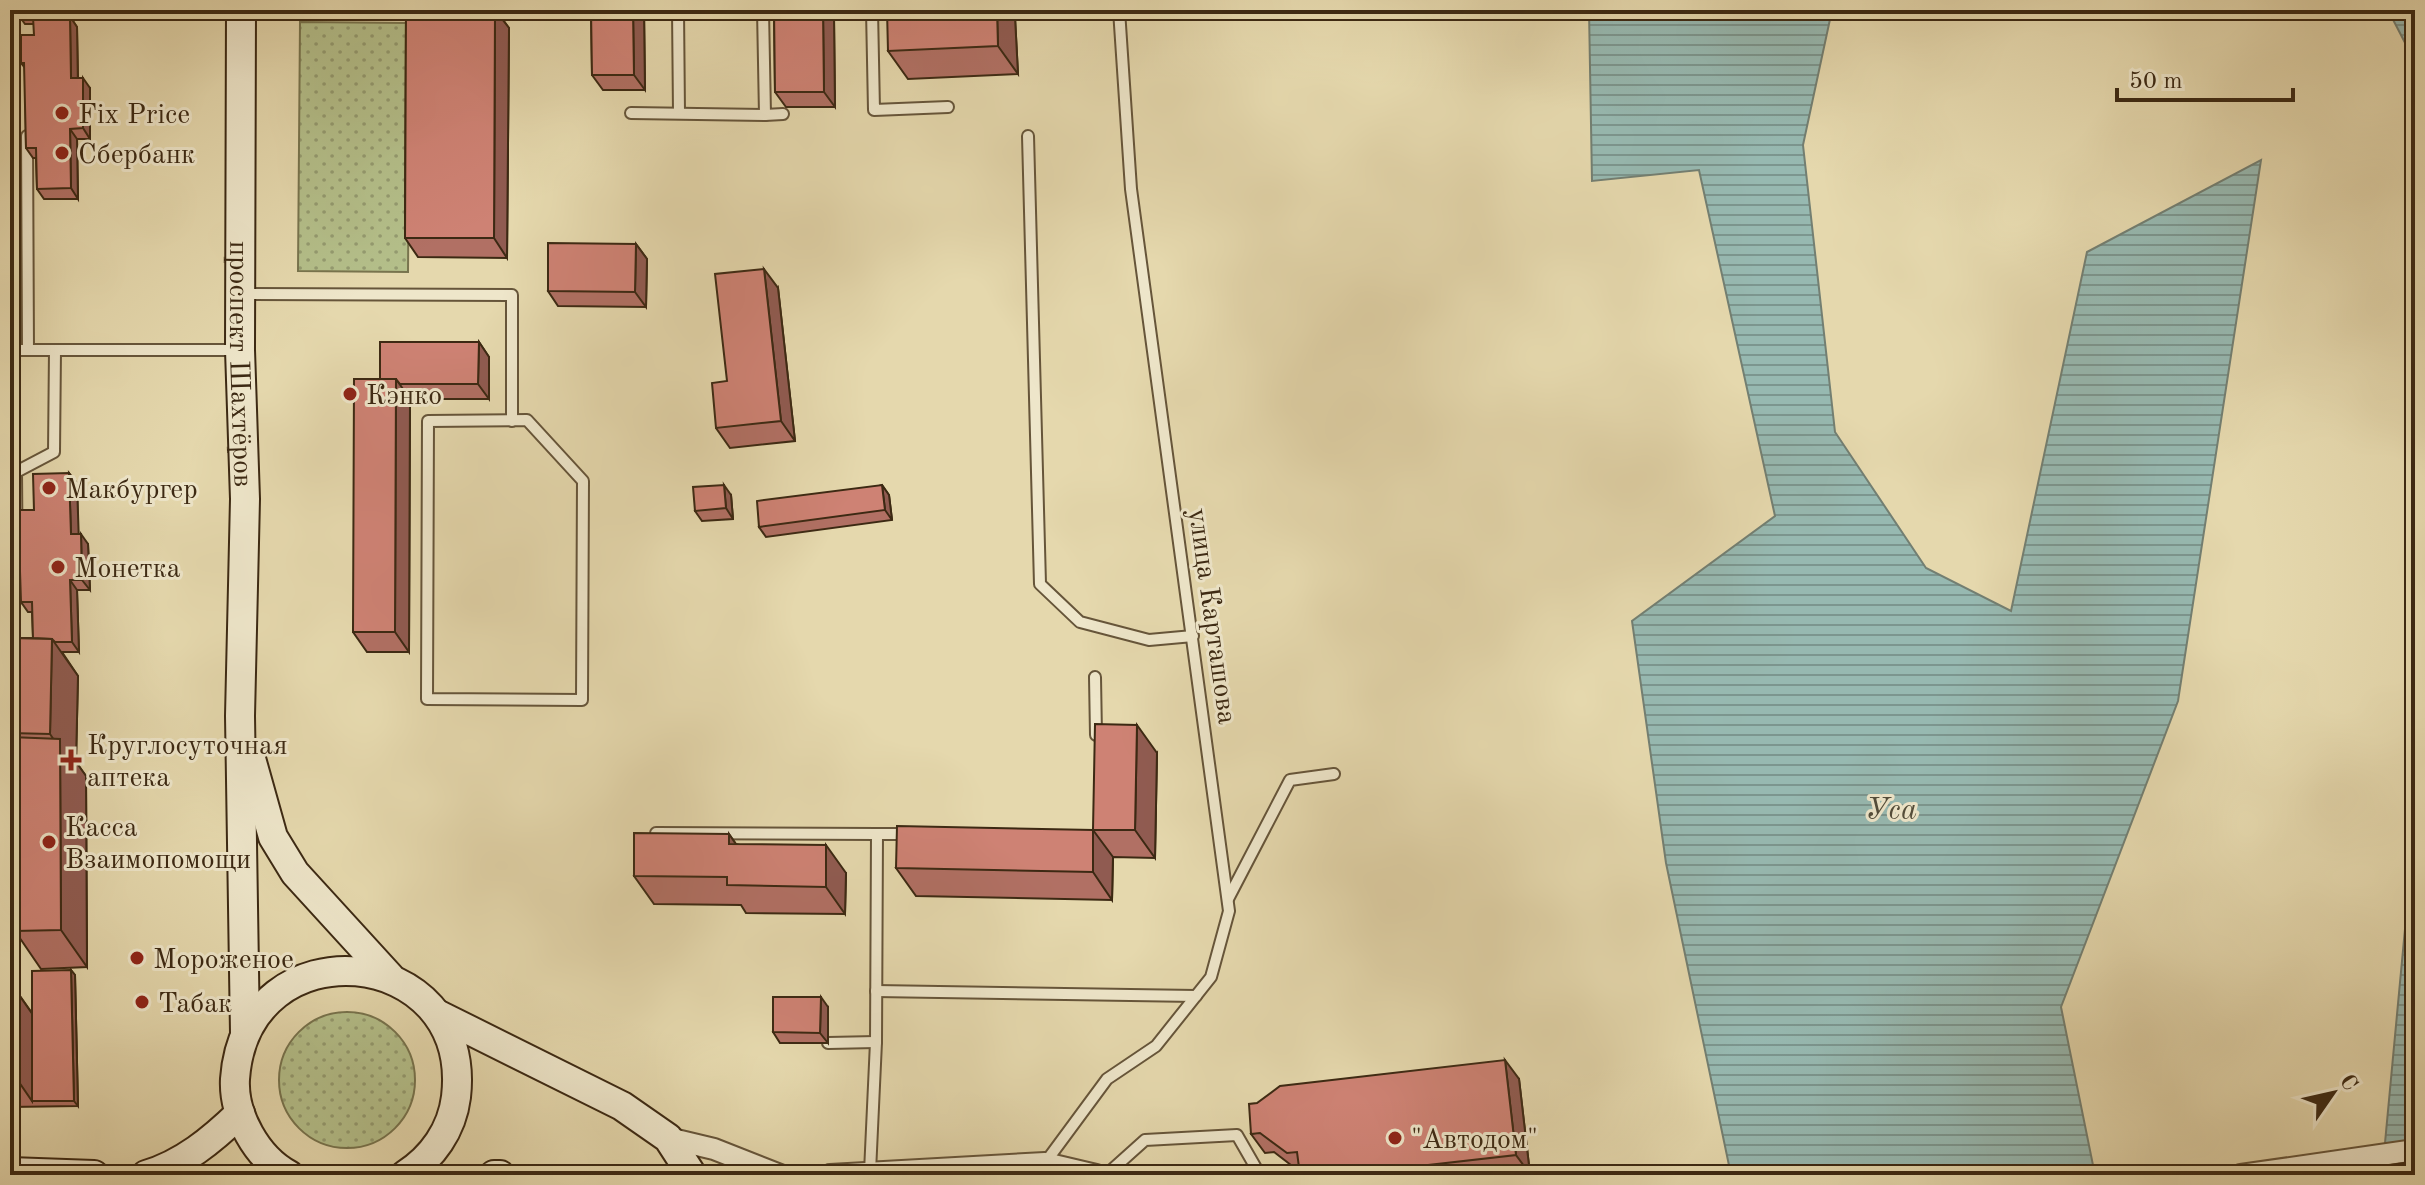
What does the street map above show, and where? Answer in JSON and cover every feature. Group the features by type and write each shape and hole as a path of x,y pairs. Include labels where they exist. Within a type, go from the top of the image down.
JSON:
{"main road":[{"name":"проспект Шахтёров","path":"240,716 245,499 240,350 241,10"},
{"path":"240,716 273,837 295,873 390,977 416,993 437,1014 453,1044 459,1077 455,1110 441,1141 419,1166 405,1175"},
{"path":"240,716 245,1033 236,1073 240,1113 256,1145 289,1175"},
{"path":"245,1033 264,1005 291,983 312,975 357,969 390,977"},
{"path":"437,1014 622,1106 668,1138 692,1175"},
{"path":"146,1175 171,1167 216,1135 240,1113"},
{"path":"28,1173 94,1175"}],"street":[{"path":"668,1138 714,1149 780,1175"},
{"path":"2241,1175 2415,1150"},
{"path":"830,1175 1045,1163 1096,1175"}],"lane":[{"path":"678,10 679,113"},
{"path":"763,10 765,115"},
{"path":"872,10 874,110 948,107"},
{"name":"улица Карташова","path":"1045,1163 1107,1079 1156,1046 1211,977 1229,911 1131,189 1119,10"},
{"path":"631,113 783,114"},
{"path":"27,134 28,350"},
{"path":"1028,136 1040,584 1080,622 1149,640 1193,636"},
{"path":"241,294 512,295 512,421"},
{"path":"10,350 240,350"},
{"path":"17,599 16,472 54,452 55,350"},
{"path":"527,420 583,481 582,700 427,699 428,421 512,421 527,420"},
{"path":"1095,677 1096,740"},
{"path":"1227,901 1290,780 1334,774"},
{"path":"656,833 924,834"},
{"path":"870,1172 876,1042 877,834"},
{"path":"876,991 1196,996"},
{"path":"828,1043 876,1042"},
{"path":"1106,1175 1145,1140 1237,1135 1260,1175"}],"green space":[{"path":"300,22 410,23 408,272 298,271"},
{"path":"347,1012 373,1017 395,1032 410,1054 415,1080 410,1106 395,1128 373,1143 347,1148 321,1143 299,1128 284,1106 279,1080 284,1054 299,1032 321,1017"}],"water":[{"name":"Уса","path":"1589,10 1832,10 1803,145 1835,432 1926,568 2011,611 2087,252 2261,160 2178,701 2061,1007 2095,1175 1731,1175 1666,863 1632,621 1775,516 1699,170 1592,181"},
{"path":"2388,10 2415,10 2415,62"},
{"path":"2415,822 2415,1175 2382,1175"}],"building":[{"path":"406,10 495,10 494,238 405,238"},
{"path":"591,10 633,10 634,75 592,75"},
{"path":"774,10 823,10 824,92 775,92"},
{"path":"887,10 997,10 998,46 888,51"},
{"path":"33,17 70,17 71,78 83,78 83,128 70,129 71,188 37,189 36,148 26,148 21,35 34,35"},
{"path":"548,243 636,244 635,292 548,291"},
{"path":"764,269 781,421 716,428 712,383 727,381 715,274"},
{"path":"380,342 479,342 478,384 400,384 396,379 380,379"},
{"path":"354,379 396,379 395,632 353,632"},
{"name":"Монетка","path":"69,473 71,534 81,534 82,580 70,580 72,642 55,642 52,639 33,638 32,602 21,602 18,510 34,510 33,474"},
{"path":"724,485 726,508 695,511 693,487"},
{"path":"882,485 885,510 759,527 757,501"},
{"path":"10,638 52,639 50,734 10,733"},
{"path":"1095,724 1137,725 1135,830 1093,830"},
{"path":"10,737 60,739 61,930 15,931"},
{"path":"897,826 1093,830 1093,872 896,868"},
{"path":"634,833 729,834 729,844 826,845 826,887 727,885 727,877 634,876"},
{"path":"71,970 74,1101 32,1101 32,971"},
{"path":"773,997 821,997 820,1033 773,1032"},
{"name":"\"Автодом\"","path":"1505,1060 1516,1155 1340,1175 1300,1175 1297,1152 1287,1153 1260,1133 1251,1134 1249,1104 1257,1103 1280,1086"}],"railway":[{"path":"2346,1175 2415,1165"}],"place":[{"name":"Fix Price","path":"62,113"},
{"name":"Сбербанк","path":"62,153"},
{"name":"Кэнко","path":"350,394"},
{"name":"Макбургер","path":"49,488"},
{"name":"Монетка","path":"58,567"},
{"name":"Круглосуточная аптека","path":"71,760"},
{"name":"Касса Взаимопомощи","path":"49,842"},
{"name":"Мороженое","path":"137,958"},
{"name":"Табак","path":"142,1002"},
{"name":"\"Автодом\"","path":"1395,1138"}]}
